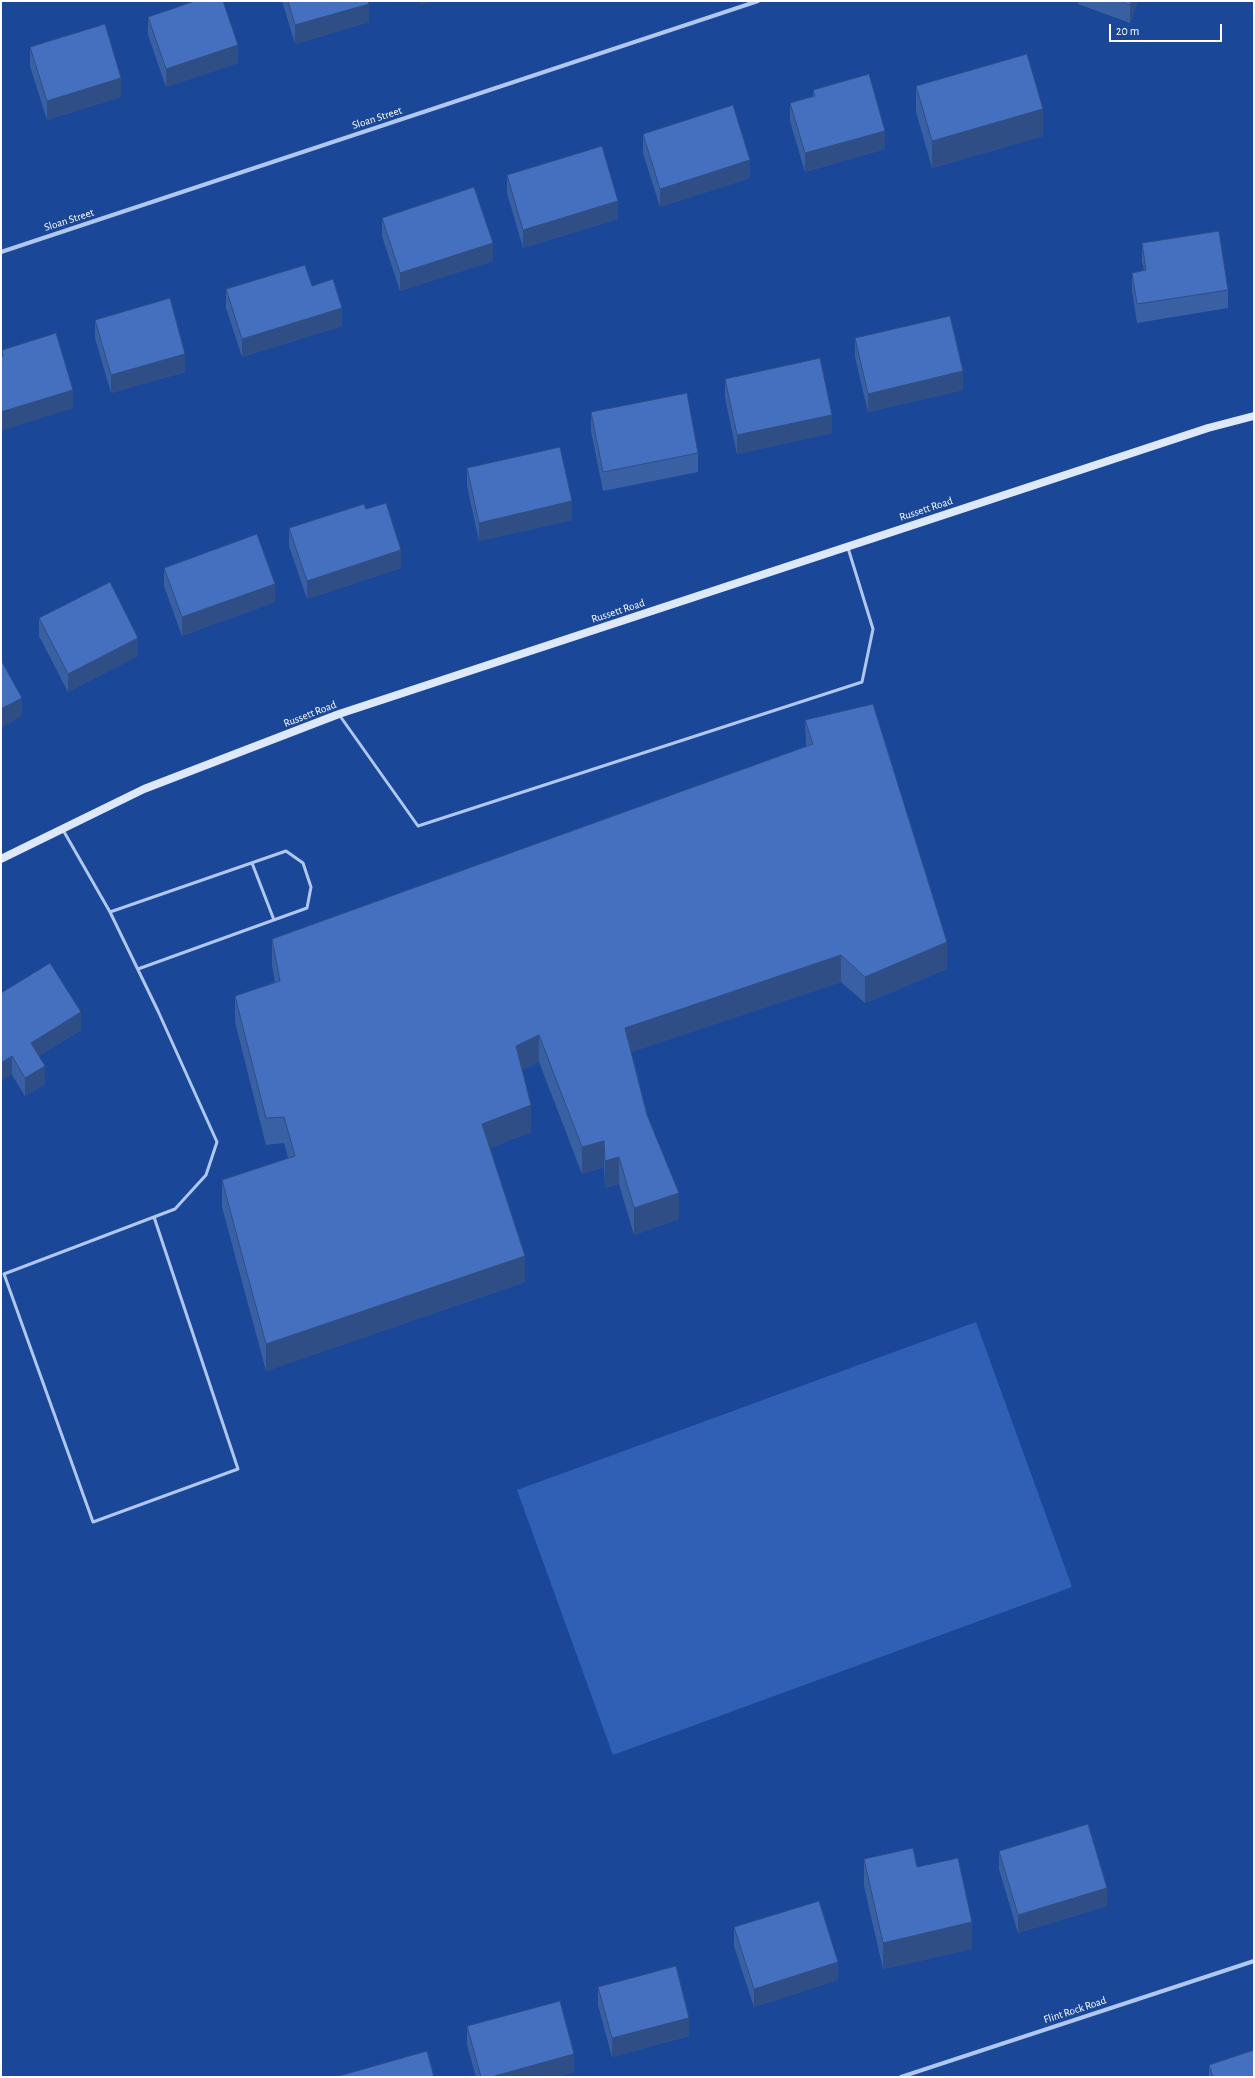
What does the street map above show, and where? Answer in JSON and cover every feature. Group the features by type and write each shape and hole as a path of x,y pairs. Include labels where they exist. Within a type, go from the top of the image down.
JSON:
{"street":[{"name":"Sloan Street","path":"1,252 758,1"},
{"name":"Russett Road","path":"1,858 144,789 339,714 1200,430 1254,416"},
{"name":"Flint Rock Road","path":"902,2077 1254,1961"}],"lane":[{"path":"339,714 418,826 862,682 873,629 848,547"},
{"path":"62,828 110,912 138,969 217,1142 206,1175 175,1209 4,1274 92,1522 238,1470 154,1217"},
{"path":"110,912 286,850 303,863 311,887 307,908 138,969"},
{"path":"252,863 274,920"}],"shaded area":[{"path":"976,1322 1072,1587 613,1755 517,1490"}],"building":[{"path":"195,1 223,1 238,45 166,69 148,17"},
{"path":"288,1 368,1 369,4 295,25"},
{"path":"1119,1 1131,1 1130,5"},
{"path":"105,24 121,78 47,101 30,47"},
{"path":"1027,54 1043,109 932,141 916,86"},
{"path":"869,74 885,131 805,153 790,103 815,96 813,90"},
{"path":"733,105 750,160 660,189 643,134"},
{"path":"602,146 618,201 523,230 507,175"},
{"path":"474,187 493,243 400,273 382,218"},
{"path":"1219,231 1228,290 1137,304 1132,273 1146,270 1142,243"},
{"path":"305,265 312,286 333,279 342,308 242,339 226,289"},
{"path":"170,298 185,354 111,375 95,320"},
{"path":"950,316 963,371 868,394 855,338"},
{"path":"56,333 73,390 1,412 2,350"},
{"path":"820,358 832,415 737,435 725,379"},
{"path":"687,393 698,453 603,472 591,412"},
{"path":"560,447 572,501 479,523 467,468"},
{"path":"386,503 401,550 307,581 289,528 364,504 366,509"},
{"path":"257,534 275,584 182,617 164,568"},
{"path":"110,582 138,638 68,674 39,618"},
{"path":"1,660 22,698 1,709"},
{"path":"873,704 947,942 865,977 841,955 625,1028 647,1115 679,1193 634,1208 619,1157 605,1161 604,1141 582,1147 539,1035 516,1046 531,1105 482,1124 525,1256 266,1344 222,1180 295,1156 284,1117 266,1118 235,996 280,981 272,939 813,744 805,720"},
{"path":"50,963 81,1012 31,1043 45,1066 25,1078 12,1056 1,1063 1,993"},
{"path":"1088,1824 1107,1888 1018,1915 999,1851"},
{"path":"913,1848 917,1867 958,1858 972,1922 883,1943 864,1859"},
{"path":"819,1901 838,1962 754,1989 734,1927"},
{"path":"676,1966 689,2018 612,2038 598,1987"},
{"path":"560,2001 574,2054 491,2077 481,2077 467,2026"},
{"path":"1254,2050 1254,2077 1213,2077 1209,2065"},
{"path":"427,2051 434,2077 339,2076"}]}
